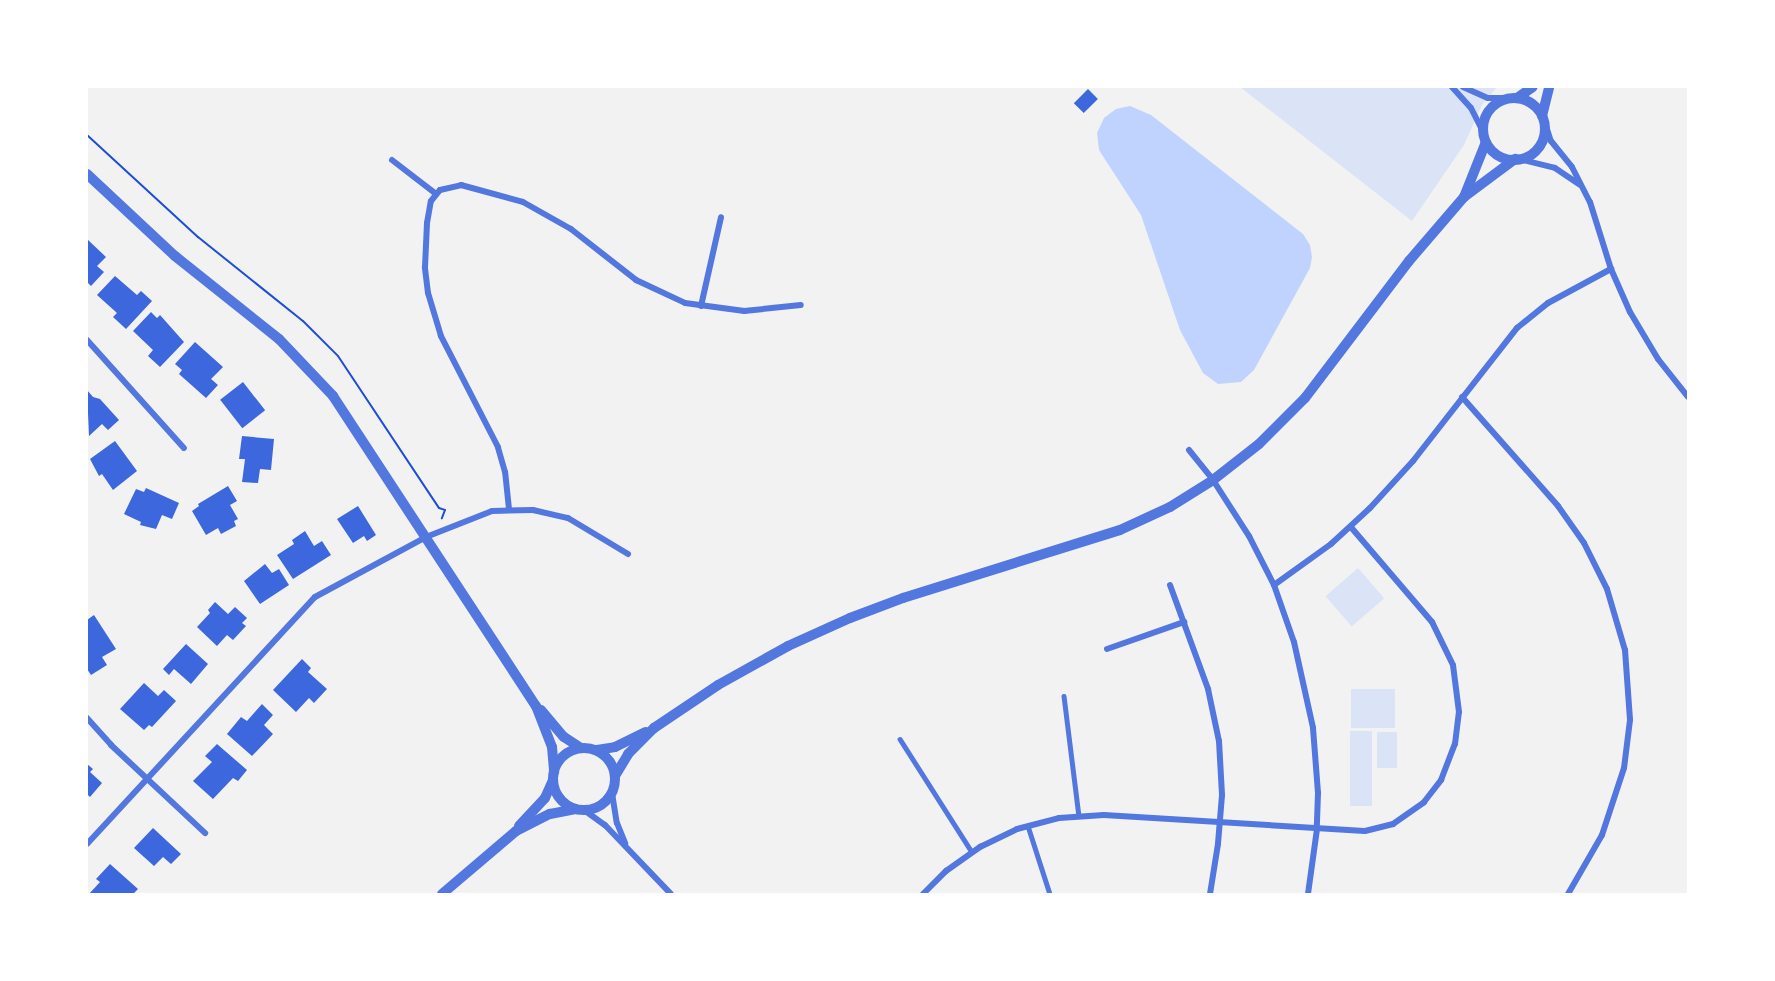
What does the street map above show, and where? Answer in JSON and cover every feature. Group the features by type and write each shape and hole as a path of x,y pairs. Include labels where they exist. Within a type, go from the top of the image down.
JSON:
{"street":[{"path":"1452,87 1471,108 1495,153 1555,168 1581,186"},
{"path":"1463,87 1488,98 1513,98 1532,104 1543,120 1551,141 1572,167 1595,215 1611,269 1643,335 1688,397"},
{"path":"1464,196 1485,138 1485,118 1489,111 1501,101 1513,98 1533,87"},
{"path":"442,894 516,831 545,798 553,776 567,753 582,748 597,750 615,747 654,728 718,685 819,631 956,580 1120,530 1170,507 1213,480 1259,444 1305,398 1409,261 1464,196 1539,146 1550,87"},
{"path":"392,160 436,194"},
{"path":"87,174 167,249 279,339 314,374 350,419 536,706 564,736 582,748"},
{"path":"509,509 505,472 498,447 441,336 431,307 426,279 425,238 429,205 436,194 446,186 461,185 523,202 572,229 636,280 669,297 701,306 744,311 773,310 801,305"},
{"path":"701,306 721,217"},
{"path":"1274,585 1310,561 1351,527 1399,477 1505,341 1531,316 1565,293 1611,269"},
{"path":"87,340 184,448"},
{"path":"1462,396 1558,506 1584,543 1607,589 1625,650 1630,720 1624,768 1602,835 1568,894"},
{"path":"1189,450 1238,517 1274,585 1294,642 1308,699 1316,757 1317,829 1308,894"},
{"path":"87,844 315,597 426,537 476,516 509,509 543,511 568,518 628,554"},
{"path":"923,894 946,871 972,852 998,838 1028,826 1079,816 1375,830 1413,812 1442,780 1452,756 1458,728 1457,681 1440,635 1351,527"},
{"path":"1170,585 1206,681 1216,723 1222,768 1221,822 1210,894"},
{"path":"1107,649 1184,622"},
{"path":"536,706 549,739 553,776 562,801 600,820 671,894"},
{"path":"87,718 205,833"},
{"path":"630,851 617,822 612,793 615,776 628,754 654,728"},
{"path":"597,750 611,763 615,776"},
{"path":"516,831 550,814 597,807 612,793"}],"lane":[{"path":"1064,696 1079,816"},
{"path":"900,740 972,852"},
{"path":"1028,826 1050,894"}],"path":[{"path":"87,135 198,237 303,321 338,356 440,508 445,510 442,518"}],"shaded area":[{"path":"1240,87 1497,87 1482,105 1464,145 1412,221"},
{"path":"1358,568 1384,598 1352,626 1326,596"},
{"path":"1351,689 1395,689 1395,728 1351,728"},
{"path":"1350,731 1372,731 1372,806 1350,806"},
{"path":"1377,732 1397,732 1397,768 1377,768"}],"water":[{"path":"1130,106 1151,115 1303,234 1310,245 1312,257 1310,268 1254,370 1241,382 1218,384 1203,373 1180,330 1141,215 1099,150 1097,133 1104,118 1116,109"}],"building":[{"path":"1088,89 1098,99 1084,113 1074,103"},
{"path":"87,239 106,257 97,266 104,272 91,286 87,282"},
{"path":"115,276 137,295 141,291 152,301 126,329 113,317 117,313 97,295"},
{"path":"151,312 157,318 160,315 184,342 160,367 148,356 153,350 133,331"},
{"path":"195,342 223,367 211,379 218,385 206,398 179,374 182,370 175,364"},
{"path":"243,382 265,410 242,428 220,400"},
{"path":"87,390 93,397 100,399 119,420 108,430 102,424 89,436"},
{"path":"242,436 274,439 271,470 260,469 258,483 242,482 245,459 239,459"},
{"path":"115,441 137,471 113,490 102,474 99,476 90,459"},
{"path":"228,486 237,501 230,505 238,519 234,521 236,526 221,534 218,528 206,535 192,511 199,506 198,504"},
{"path":"146,488 179,503 172,519 162,515 156,529 140,525 141,522 124,514 136,489 144,492"},
{"path":"358,506 376,535 367,541 364,536 353,543 337,519"},
{"path":"305,531 314,546 322,541 331,555 293,579 277,555 294,544 292,540"},
{"path":"265,564 272,573 279,569 289,585 260,604 244,581"},
{"path":"215,602 228,614 235,607 247,618 242,623 246,626 233,640 227,635 217,646 197,627 210,613 208,610"},
{"path":"94,615 116,649 102,657 107,665 91,675 87,669 87,620"},
{"path":"186,644 208,664 191,684 174,669 169,675 163,669"},
{"path":"302,659 311,668 308,672 327,689 314,703 309,698 296,712 273,690"},
{"path":"144,683 158,696 164,690 176,701 152,727 149,725 144,730 120,709"},
{"path":"262,704 273,715 264,725 273,734 252,756 227,734 241,717 247,721"},
{"path":"217,744 247,770 238,781 233,778 213,799 193,781 212,762 205,756"},
{"path":"87,764 93,769 90,772 102,783 90,797 87,794"},
{"path":"153,828 181,854 171,864 163,857 154,866 134,848"},
{"path":"110,864 138,889 133,894 89,894 100,882 96,879"}]}
